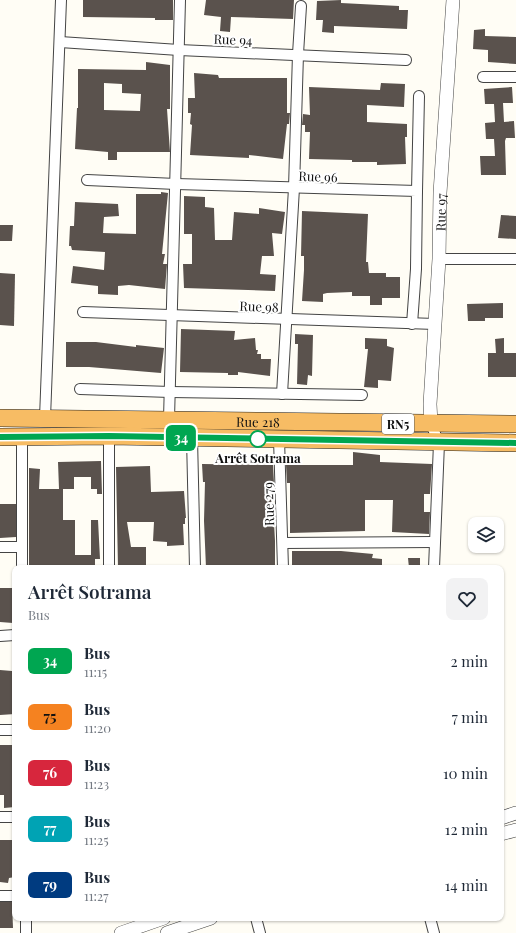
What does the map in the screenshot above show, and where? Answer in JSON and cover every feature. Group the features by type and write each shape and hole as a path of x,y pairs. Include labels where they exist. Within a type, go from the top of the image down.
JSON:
{"highway":[{"name":"Rue 218","path":"0,418 516,424"},
{"name":"Rue 218","path":"0,437 109,436 516,443"}],"street":[{"path":"45,418 61,0"},
{"path":"169,419 180,0"},
{"name":"Rue 97","path":"432,424 430,404 435,324 440,193 453,0"},
{"path":"282,394 294,188 301,6"},
{"name":"Rue 94","path":"60,42 179,50 298,54 406,60"},
{"path":"483,77 516,77"},
{"path":"412,324 416,269 419,96"},
{"name":"Rue 96","path":"87,180 417,191"},
{"path":"438,259 516,259"},
{"name":"Rue 98","path":"83,312 435,324"},
{"path":"80,389 362,395"},
{"path":"432,424 439,442 434,565"},
{"path":"109,436 109,565"},
{"path":"22,437 22,565"},
{"path":"192,438 195,565"},
{"name":"Rue 279","path":"279,439 283,565"},
{"path":"282,543 434,542"},
{"path":"0,547 22,547"},
{"path":"0,636 12,635"},
{"path":"0,730 12,730"},
{"path":"504,817 516,813"},
{"path":"0,817 12,817"},
{"path":"504,833 516,830"},
{"path":"0,896 12,896"},
{"path":"26,921 26,933"},
{"path":"121,933 155,921"},
{"path":"166,933 201,921"},
{"path":"257,921 260,933"},
{"path":"431,921 434,933"}],"building":[{"path":"83,0 173,0 173,20 155,20 155,18 83,17"},
{"path":"206,0 294,0 293,19 231,17 230,32 220,31 221,17 204,15"},
{"path":"341,0 341,3 399,6 399,10 408,10 407,29 334,26 334,33 322,32 323,20 316,20 317,1"},
{"path":"485,29 485,36 516,37 516,64 488,62 488,50 473,49 474,30"},
{"path":"146,62 170,65 170,109 167,109 170,152 117,152 117,160 108,160 108,152 75,149 78,108 78,69 146,70","holes":["104,83 122,84 122,93 141,94 140,111 104,110"]},
{"path":"194,73 218,75 219,78 287,78 287,113 290,113 289,124 287,124 283,159 249,155 249,158 190,155 192,125 190,124 191,113 188,113 188,98 195,98"},
{"path":"381,83 405,84 404,107 367,105 367,122 407,124 407,137 405,137 406,164 377,165 377,162 309,159 310,132 305,132 305,125 302,125 303,114 310,115 309,87 380,90"},
{"path":"512,87 513,103 503,103 504,122 514,121 515,138 506,138 505,141 506,175 481,175 480,156 495,156 494,139 486,139 485,123 495,122 494,104 485,104 484,89"},
{"path":"161,192 168,193 162,254 165,254 163,264 167,264 165,289 129,285 118,286 118,295 98,294 98,286 71,283 73,266 104,270 105,252 72,250 71,246 69,246 70,226 74,226 75,202 118,204 119,216 104,217 103,233 136,234 136,194 161,194"},
{"path":"184,196 205,197 205,207 214,208 215,240 232,240 234,212 259,214 259,208 285,212 282,234 272,233 274,256 262,256 260,274 276,275 275,291 184,288 183,264 192,264 192,234 184,234"},
{"path":"302,211 368,214 366,262 368,262 369,273 386,273 386,277 400,277 400,298 382,298 382,305 370,305 370,296 352,296 352,292 323,294 323,302 302,301 304,256 301,256"},
{"path":"501,215 516,216 516,239 498,238"},
{"path":"0,225 13,225 12,241 0,241"},
{"path":"0,273 15,274 14,326 0,325"},
{"path":"503,303 503,318 485,318 485,321 468,321 467,304"},
{"path":"181,329 235,331 234,340 255,338 256,350 258,350 257,354 261,354 261,359 271,359 270,376 238,372 238,375 228,375 228,373 180,372"},
{"path":"295,334 313,335 312,376 308,375 307,385 297,384 298,344 295,344"},
{"path":"365,338 387,339 387,346 394,348 391,381 378,380 378,388 364,387 368,349 365,349"},
{"path":"504,338 504,353 516,353 516,377 488,377 488,353 496,353 495,339"},
{"path":"66,342 96,342 136,347 136,345 164,348 161,373 89,367 66,367"},
{"path":"353,452 380,455 380,462 432,464 430,494 424,494 424,512 430,512 429,534 392,532 393,500 365,500 365,531 290,533 290,483 287,483 286,465 353,465"},
{"path":"101,461 102,494 97,494 97,489 91,489 91,477 74,477 74,489 63,489 63,520 75,520 75,555 91,555 91,520 98,520 100,559 95,559 95,565 29,565 29,468 40,469 39,489 59,489 58,462"},
{"path":"202,464 273,465 274,483 271,483 275,565 206,565 204,521 205,482 203,482"},
{"path":"150,466 151,492 184,491 186,518 185,524 183,524 184,545 167,546 167,542 153,541 154,522 127,522 131,547 146,547 146,565 118,565 116,467"},
{"path":"0,504 16,504 16,537 0,538"},
{"path":"292,551 341,551 373,554 372,558 382,559 382,565 292,565"},
{"path":"408,558 420,558 420,565 409,565"},
{"path":"0,588 12,588 12,623 0,622"},
{"path":"0,670 12,671 12,714 0,715"},
{"path":"0,745 12,745 12,807 4,808 4,795 0,795"},
{"path":"0,840 12,840 12,878 9,878 8,883 0,882"},
{"path":"0,902 12,902 13,928 0,928"}],"bus line":[{"name":"34","path":"0,437 109,436 516,443"}],"place":[{"name":"Arrêt Sotrama","path":"258,439"}]}
